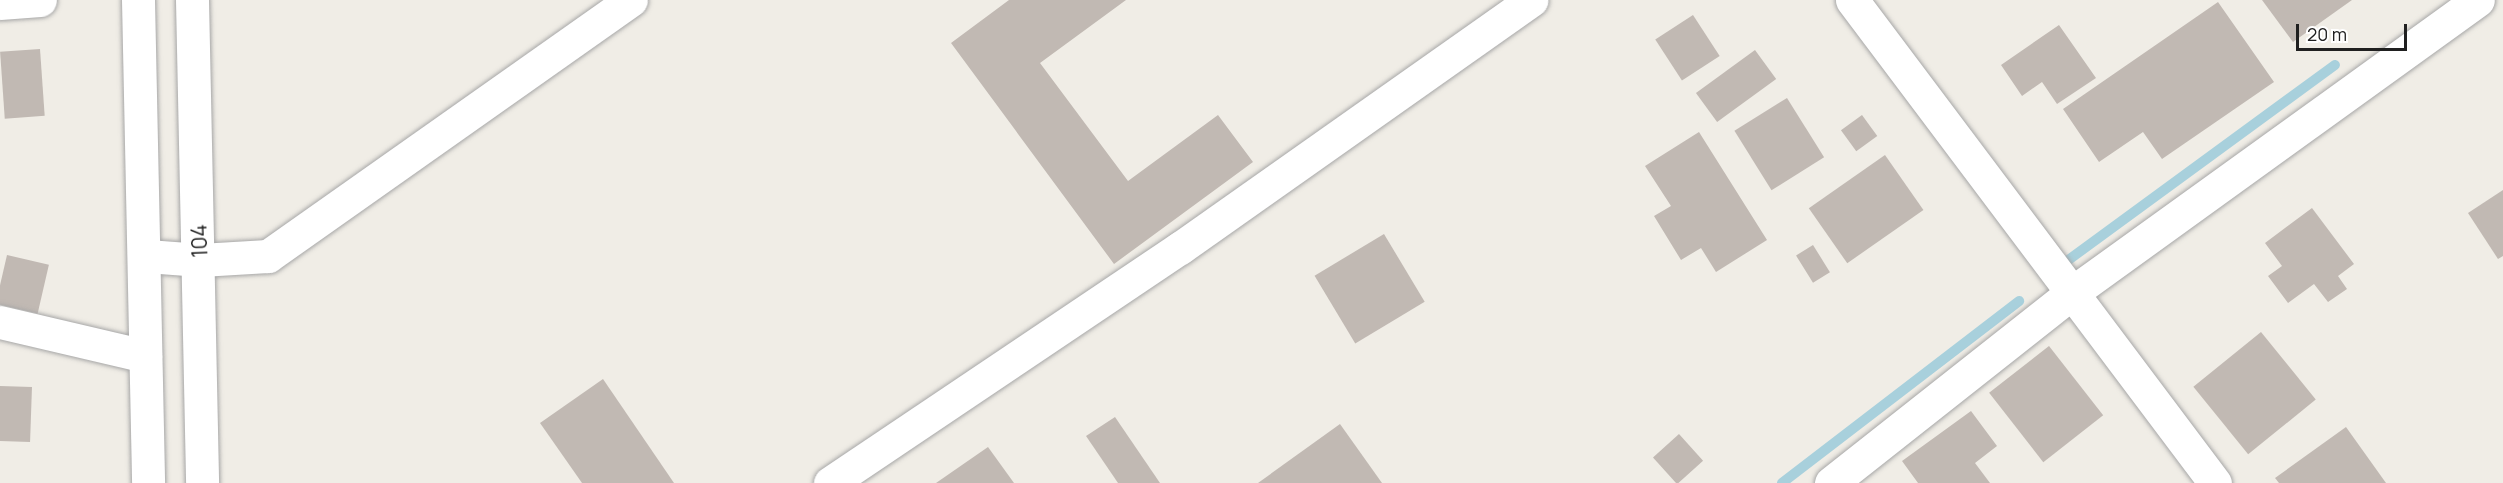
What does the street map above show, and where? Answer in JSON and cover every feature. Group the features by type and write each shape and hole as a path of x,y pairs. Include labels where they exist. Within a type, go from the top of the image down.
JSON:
{"street":[{"path":"0,3 40,0"},
{"path":"138,0 147,256 145,356 148,483"},
{"name":"104","path":"192,0 200,260 202,483"},
{"path":"147,256 200,260 268,256 631,0"},
{"path":"830,483 1180,248 1531,0"},
{"path":"1852,0 2069,295 2215,483"},
{"path":"1831,483 2069,295 2478,0"},
{"path":"0,322 145,356"}],"building":[{"path":"1009,0 1126,0 1040,63 1128,181 1218,115 1253,162 1114,264 951,43"},
{"path":"2262,0 2352,0 2293,42"},
{"path":"2218,2 2274,82 2162,159 2143,132 2099,162 2063,109"},
{"path":"1693,15 1720,56 1682,81 1655,40"},
{"path":"2059,25 2096,78 2057,104 2042,82 2022,96 2001,65"},
{"path":"40,49 45,116 5,119 0,52"},
{"path":"1755,50 1776,79 1717,122 1696,93"},
{"path":"1787,98 1824,157 1772,190 1734,131"},
{"path":"1862,115 1877,136 1856,151 1841,130"},
{"path":"1699,132 1767,240 1716,272 1701,248 1681,260 1654,216 1671,206 1645,166"},
{"path":"1885,155 1923,210 1847,263 1809,208"},
{"path":"2503,190 2503,256 2498,259 2468,213"},
{"path":"2312,208 2354,264 2338,276 2347,289 2328,302 2314,284 2288,303 2268,276 2282,266 2265,243"},
{"path":"1384,234 1425,302 1355,343 1315,276"},
{"path":"1813,245 1830,272 1813,283 1796,256"},
{"path":"7,255 49,265 38,313 0,305 0,285"},
{"path":"2261,332 2316,400 2248,454 2193,387"},
{"path":"2049,346 2103,415 2043,462 1989,393"},
{"path":"603,379 674,483 582,483 540,423"},
{"path":"0,386 32,387 30,442 0,441"},
{"path":"1971,411 1997,446 1975,463 1990,483 1918,483 1902,461"},
{"path":"1115,417 1160,483 1118,483 1086,436"},
{"path":"1340,424 1382,483 1258,483"},
{"path":"2346,427 2386,483 2279,483 2275,478"},
{"path":"1679,434 1703,461 1676,483 1653,457"},
{"path":"988,447 1014,483 936,483"}],"waterway":[{"path":"2067,261 2335,65"},
{"path":"1782,483 2019,301"}]}
